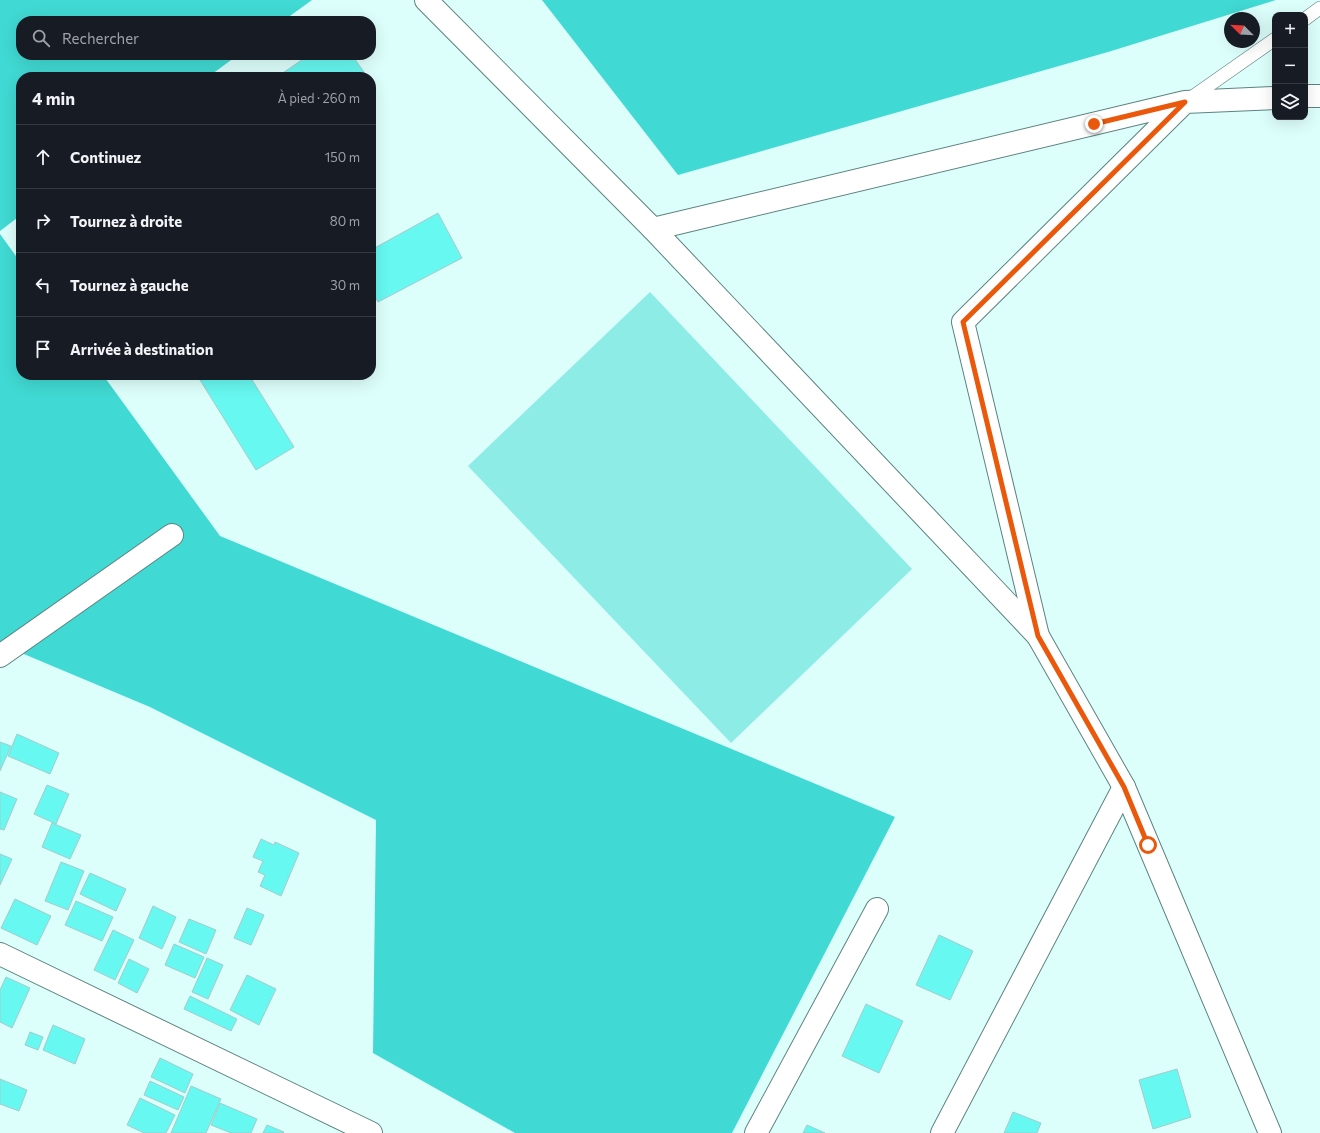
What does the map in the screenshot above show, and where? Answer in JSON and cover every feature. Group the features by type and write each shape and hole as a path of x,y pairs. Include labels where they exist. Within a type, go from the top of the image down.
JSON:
{"street":[{"path":"426,0 653,229 1038,636 1124,787 1270,1133"},
{"path":"1308,96 1320,96"},
{"path":"653,229 1185,102 1272,98"},
{"path":"1038,636 963,322 1185,102"},
{"path":"0,656 172,535"},
{"path":"942,1133 1124,787"},
{"path":"756,1133 877,909"},
{"path":"0,954 371,1133"}],"lane":[{"path":"1308,16 1320,8"},
{"path":"1185,102 1272,41"}],"shaded area":[{"path":"0,0 312,0 290,16 16,16 16,60 231,60 215,72 16,72 16,219 0,231"},
{"path":"542,0 1276,0 1237,12 1224,12 1224,16 1108,52 678,175"},
{"path":"0,234 16,256 16,380 107,380 220,536 895,817 732,1133 515,1133 373,1053 376,820 150,707 0,644"},
{"path":"650,292 912,569 731,743 468,466"}],"building":[{"path":"302,60 356,60 364,72 284,72"},
{"path":"438,213 462,258 378,302 376,298 376,247"},
{"path":"200,380 252,380 294,447 256,470"},
{"path":"17,734 59,753 50,774 8,756"},
{"path":"0,742 11,746 0,771"},
{"path":"47,785 69,794 56,824 34,814"},
{"path":"0,792 17,799 4,830 0,829"},
{"path":"52,823 81,835 70,859 42,847"},
{"path":"261,839 274,845 275,842 299,853 281,896 260,886 265,875 258,872 263,861 253,857"},
{"path":"0,854 12,859 0,885"},
{"path":"61,862 84,871 68,910 45,901"},
{"path":"90,873 126,889 116,911 80,894"},
{"path":"15,899 51,916 37,945 1,928"},
{"path":"76,901 113,917 102,941 65,925"},
{"path":"153,906 176,917 162,949 139,938"},
{"path":"247,908 264,915 251,945 234,938"},
{"path":"189,919 216,930 206,954 179,942"},
{"path":"113,930 134,940 115,980 94,970"},
{"path":"939,935 973,951 950,1000 916,985"},
{"path":"174,944 204,957 195,978 165,965"},
{"path":"207,958 223,965 208,999 192,992"},
{"path":"129,959 149,969 137,993 118,983"},
{"path":"247,975 276,989 259,1025 230,1010"},
{"path":"6,977 30,988 12,1028 0,1022 0,990"},
{"path":"190,996 237,1019 231,1031 184,1009"},
{"path":"866,1004 903,1021 879,1073 842,1056"},
{"path":"53,1025 85,1039 75,1064 43,1050"},
{"path":"30,1032 43,1037 38,1050 25,1045"},
{"path":"160,1058 193,1074 185,1093 151,1077"},
{"path":"1177,1069 1191,1117 1153,1129 1139,1080"},
{"path":"0,1079 27,1090 19,1111 0,1104"},
{"path":"150,1081 184,1097 178,1110 144,1095"},
{"path":"191,1086 221,1099 206,1133 171,1133"},
{"path":"140,1098 175,1115 166,1133 144,1133 127,1125"},
{"path":"220,1103 257,1119 251,1133 231,1133 211,1125"},
{"path":"1013,1112 1041,1123 1037,1133 1004,1133"},
{"path":"267,1125 284,1132 263,1133"},
{"path":"807,1125 825,1133 803,1133"}],"route":[{"path":"1094,124 1185,102 963,322 1038,636 1124,787 1148,845"}]}
